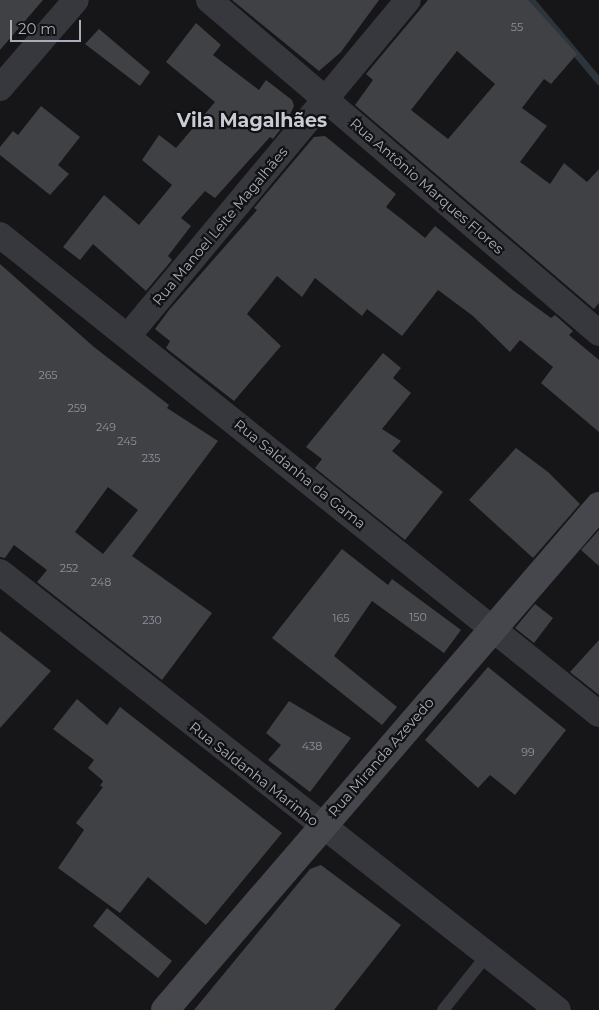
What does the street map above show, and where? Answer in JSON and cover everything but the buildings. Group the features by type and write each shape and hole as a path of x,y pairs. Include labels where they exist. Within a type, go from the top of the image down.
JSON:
{"street":[{"path":"0,88 76,0"},
{"name":"Rua Antônio Marques Flores","path":"209,0 599,333"},
{"name":"Rua Manoel Leite Magalhães","path":"128,336 408,0"},
{"name":"Rua Saldanha da Gama","path":"0,235 599,714"},
{"name":"Rua Miranda Azevedo","path":"165,1010 599,506"},
{"name":"Rua Saldanha Marinho","path":"0,572 321,827 558,1010"}],"lane":[{"path":"443,1010 487,955"}],"waterway":[{"path":"531,0 599,81"}],"district":[{"name":"Vila Magalhães","path":"252,121"}]}
